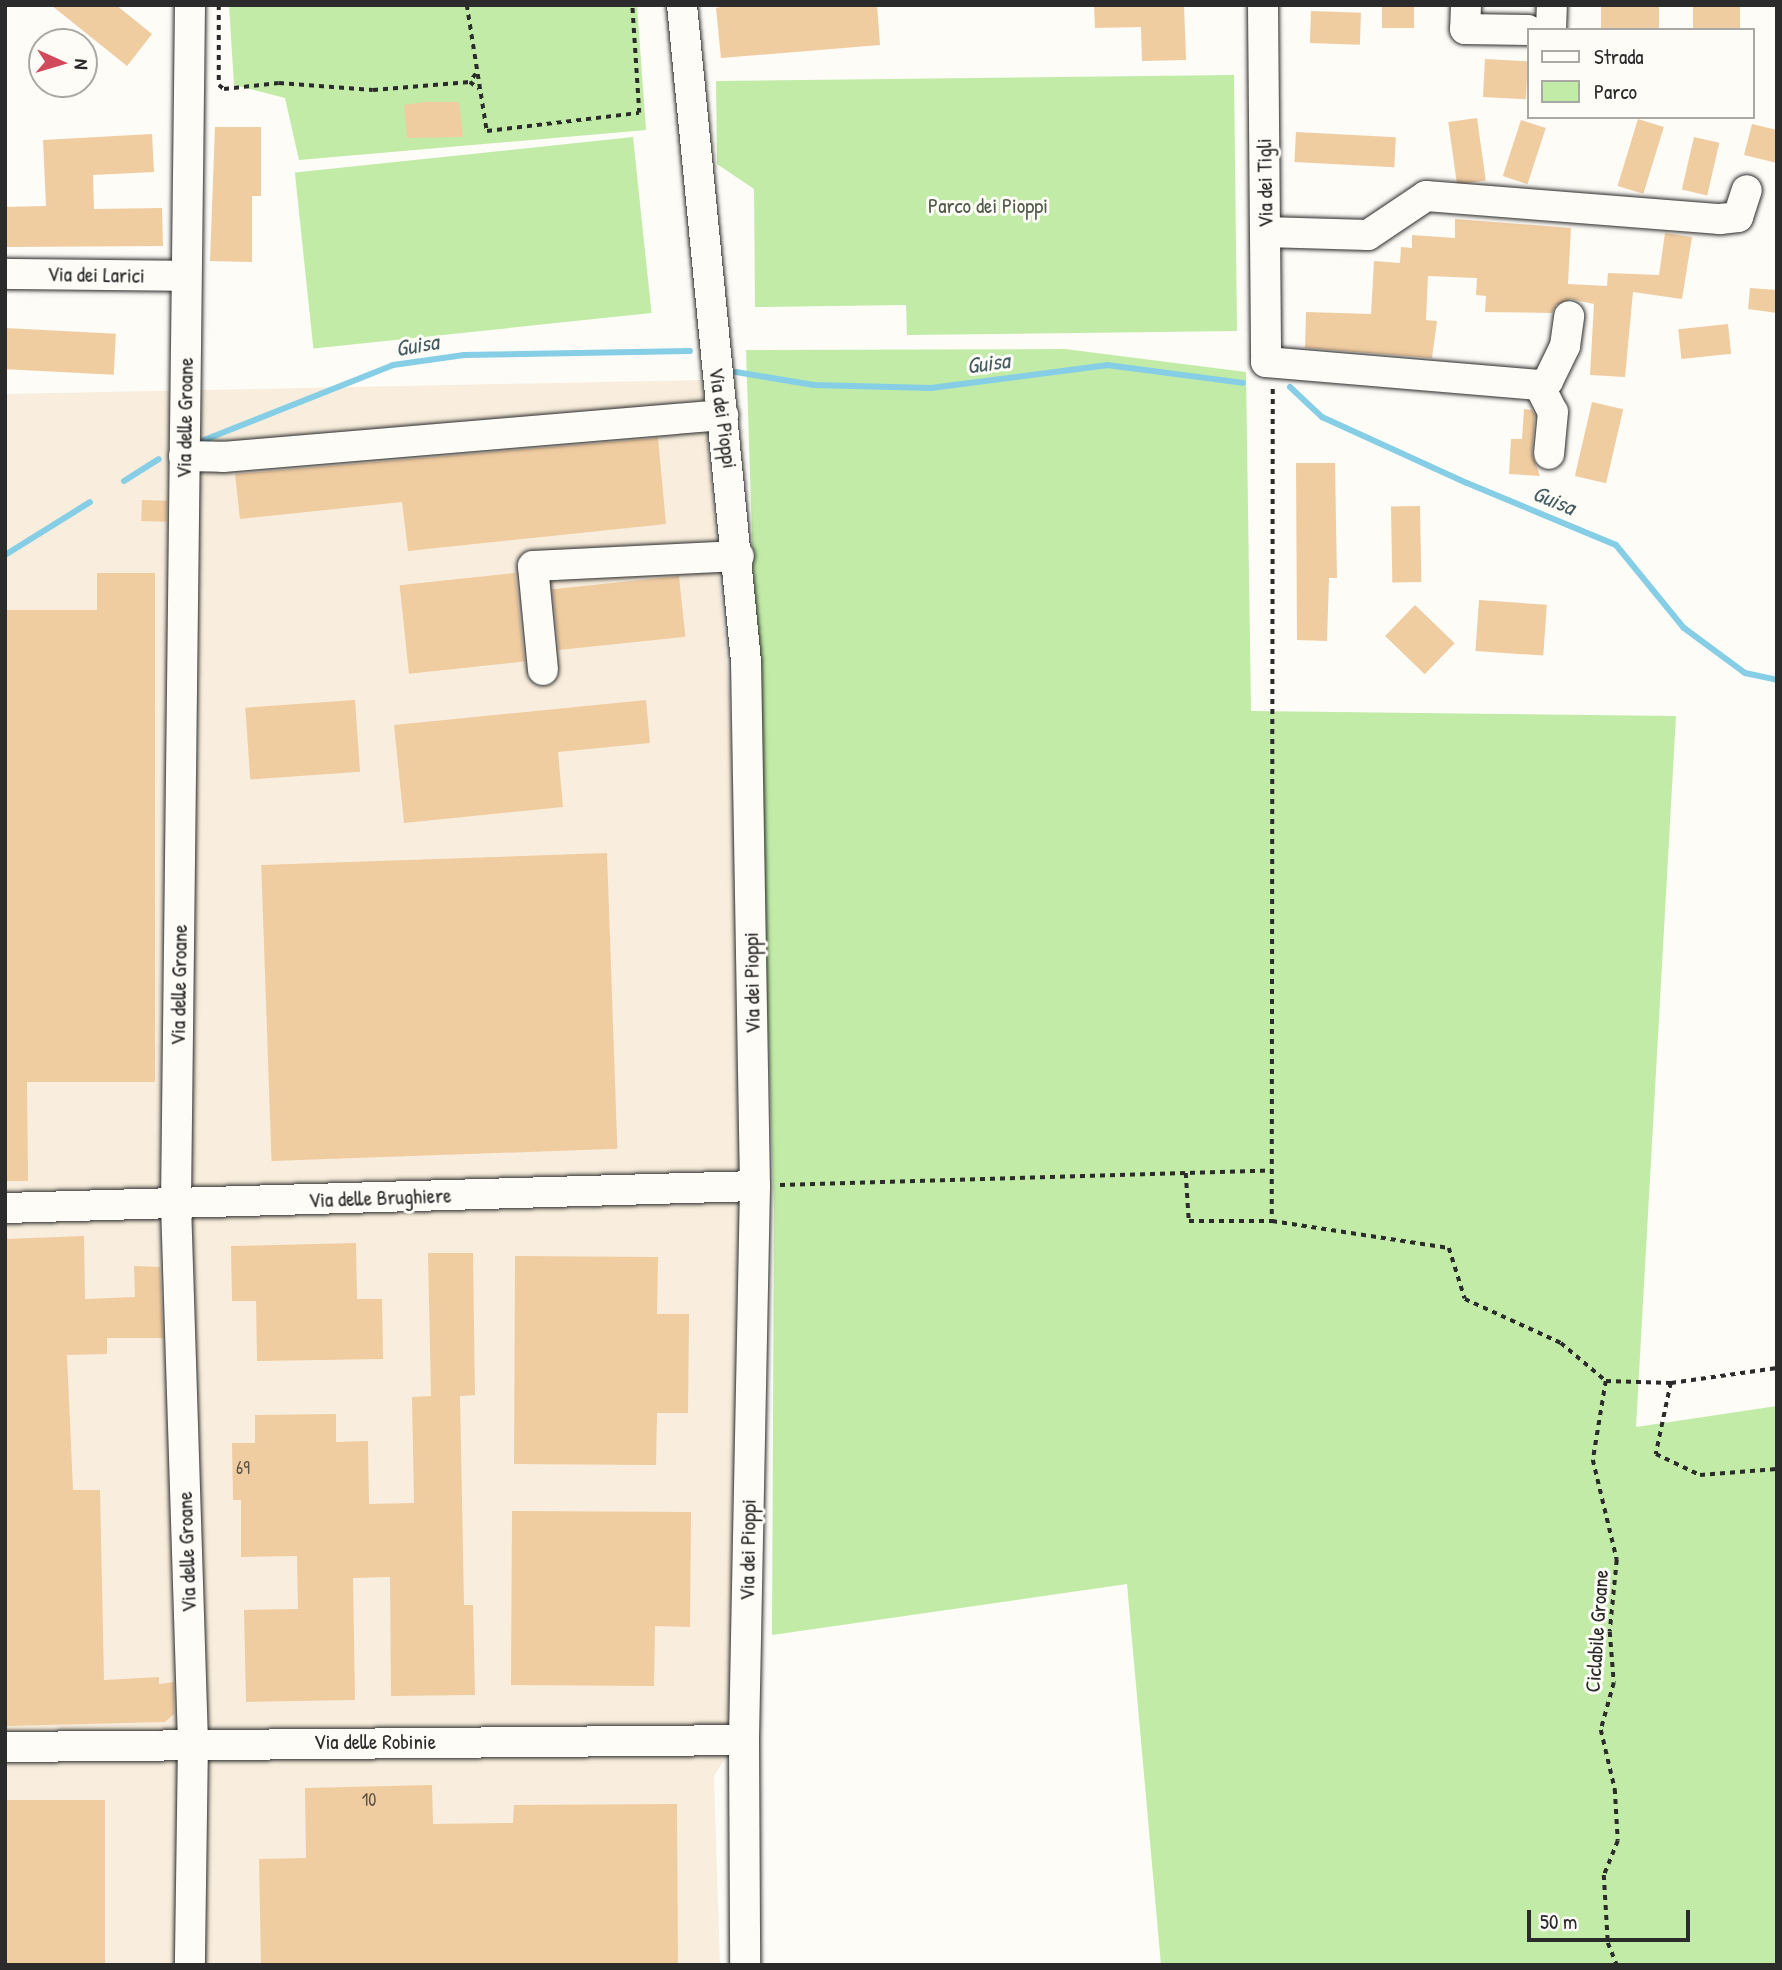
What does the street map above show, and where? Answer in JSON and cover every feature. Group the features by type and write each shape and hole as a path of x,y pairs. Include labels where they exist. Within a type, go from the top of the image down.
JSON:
{"street":[{"name":"Via delle Groane","path":"190,5 176,1204 193,1742 190,1965"},
{"name":"Via dei Pioppi","path":"682,5 709,312 739,556 746,661 755,1186 744,1740 745,1965"},
{"name":"Via dei Tigli","path":"1263,5 1266,362"},
{"path":"1466,5 1465,29 1526,30"},
{"path":"1551,28 1552,5"},
{"path":"1265,232 1368,235 1426,196 1720,219 1738,217 1747,190"},
{"name":"Via dei Larici","path":"5,274 186,276"},
{"path":"1266,362 1539,385 1548,381 1566,346 1569,316"},
{"path":"1539,385 1553,412 1549,454"},
{"path":"184,456 723,415"},
{"path":"543,670 533,566 739,556"},
{"name":"Via delle Brughiere","path":"5,1208 755,1186"},
{"name":"Via delle Robinie","path":"5,1746 193,1742 744,1740"}],"path":[{"path":"219,5 219,85 224,89 279,83 373,90 470,82 481,90"},
{"path":"467,5 486,131 639,113 632,5"},
{"path":"470,82 476,75"},
{"path":"1266,362 1273,384 1276,729 1272,1221"},
{"path":"755,1186 1271,1170"},
{"path":"1186,1173 1189,1222 1272,1221 1449,1248 1465,1299 1561,1343 1606,1381 1671,1383 1777,1368"},
{"name":"Ciclabile Groane","path":"1606,1381 1593,1460 1617,1560 1610,1632 1614,1683 1601,1730 1615,1789 1618,1840 1604,1875 1608,1943 1617,1965"},
{"path":"1671,1383 1656,1454 1700,1475 1777,1469"}],"shaded area":[{"path":"702,380 729,691 745,1150 735,1743 714,1776 720,1965 5,1965 5,394"}],"green space":[{"path":"229,5 637,5 646,130 299,160 285,98 234,85"},
{"name":"Parco dei Pioppi","path":"1234,75 1237,331 907,335 906,305 755,307 754,189 717,164 716,81"},
{"path":"633,137 652,313 313,349 295,173"},
{"path":"1065,349 1246,372 1251,711 1676,716 1636,1427 1777,1406 1777,1965 1161,1965 1127,1584 772,1635 774,1209 746,350"}],"building":[{"path":"51,5 116,5 152,34 127,66 98,43 98,28 80,28"},
{"path":"731,5 877,5 880,45 721,58 716,8"},
{"path":"1094,5 1184,5 1186,60 1142,61 1141,27 1095,28"},
{"path":"1382,5 1414,5 1414,28 1382,28"},
{"path":"1601,5 1659,5 1659,28 1601,28"},
{"path":"1693,5 1740,5 1740,28 1693,28"},
{"path":"1311,11 1361,13 1360,45 1310,43"},
{"path":"1485,59 1526,61 1526,99 1483,97"},
{"path":"459,102 463,137 407,138 404,105"},
{"path":"1477,118 1486,180 1457,184 1448,122"},
{"path":"1638,119 1664,127 1643,194 1618,186"},
{"path":"1521,120 1546,128 1527,184 1503,176"},
{"path":"1752,124 1777,130 1777,163 1744,155"},
{"path":"215,127 261,127 261,196 252,196 252,262 210,261"},
{"path":"1296,132 1396,137 1394,167 1294,162"},
{"path":"152,134 154,172 93,175 94,209 162,208 163,246 5,247 5,207 46,206 43,140"},
{"path":"1694,137 1719,143 1707,195 1682,190"},
{"path":"1455,219 1571,228 1568,284 1607,286 1608,273 1659,275 1665,233 1692,237 1682,299 1633,292 1625,377 1590,375 1594,304 1571,299 1556,305 1552,313 1485,312 1486,296 1476,295 1477,278 1428,276 1426,320 1437,321 1432,358 1305,348 1306,312 1371,314 1374,261 1400,263 1401,247 1412,248 1412,235 1455,238"},
{"path":"1750,288 1777,290 1777,313 1748,309"},
{"path":"1728,324 1731,354 1681,359 1678,329"},
{"path":"5,328 116,334 114,375 5,369"},
{"path":"1592,402 1623,409 1606,483 1575,476"},
{"path":"1524,409 1532,410 1535,415 1532,453 1540,476 1509,474 1511,439 1522,439"},
{"path":"658,438 666,524 408,551 402,502 240,519 235,474"},
{"path":"1296,463 1335,463 1337,578 1329,578 1327,641 1297,640"},
{"path":"142,500 167,501 166,522 141,521"},
{"path":"1420,506 1421,582 1392,582 1391,507"},
{"path":"97,573 155,573 155,1082 27,1082 28,1181 5,1181 5,610 97,610"},
{"path":"515,573 524,662 409,674 400,585"},
{"path":"679,576 685,637 559,650 553,589"},
{"path":"1479,600 1547,605 1543,656 1475,651"},
{"path":"1415,605 1455,643 1425,674 1385,636"},
{"path":"355,700 360,772 250,779 245,708"},
{"path":"646,700 650,743 558,752 563,807 404,823 394,725"},
{"path":"607,853 617,1149 272,1161 261,865"},
{"path":"84,1236 85,1299 135,1297 134,1266 160,1267 163,1338 107,1338 107,1354 67,1355 73,1490 100,1490 104,1680 159,1677 159,1684 174,1682 174,1714 165,1722 5,1726 5,1239"},
{"path":"356,1243 357,1299 382,1299 383,1359 257,1361 256,1301 232,1301 231,1246"},
{"path":"428,1253 473,1253 475,1395 460,1396 464,1605 473,1605 475,1695 391,1696 390,1577 353,1578 355,1700 246,1702 244,1610 298,1609 297,1556 241,1557 241,1500 233,1500 232,1443 255,1443 255,1415 336,1414 336,1442 368,1441 369,1504 414,1503 412,1397 431,1396"},
{"path":"515,1256 658,1257 657,1314 689,1314 688,1413 657,1413 656,1465 514,1464"},
{"path":"512,1511 691,1512 690,1627 655,1626 654,1686 511,1685"},
{"path":"432,1785 433,1824 513,1823 514,1805 677,1804 678,1965 261,1965 259,1859 306,1858 305,1788"},
{"path":"5,1800 105,1800 105,1965 5,1965"}],"waterway":[{"name":"Guisa","path":"204,440 393,365 464,355 690,351"},
{"name":"Guisa","path":"736,372 814,385 931,388 1107,365 1243,383"},
{"name":"Guisa","path":"1290,387 1322,417 1467,483 1616,545 1684,628 1745,673 1777,680"},
{"name":"Guisa","path":"124,481 159,459"},
{"name":"Guisa","path":"5,555 90,502"}]}
